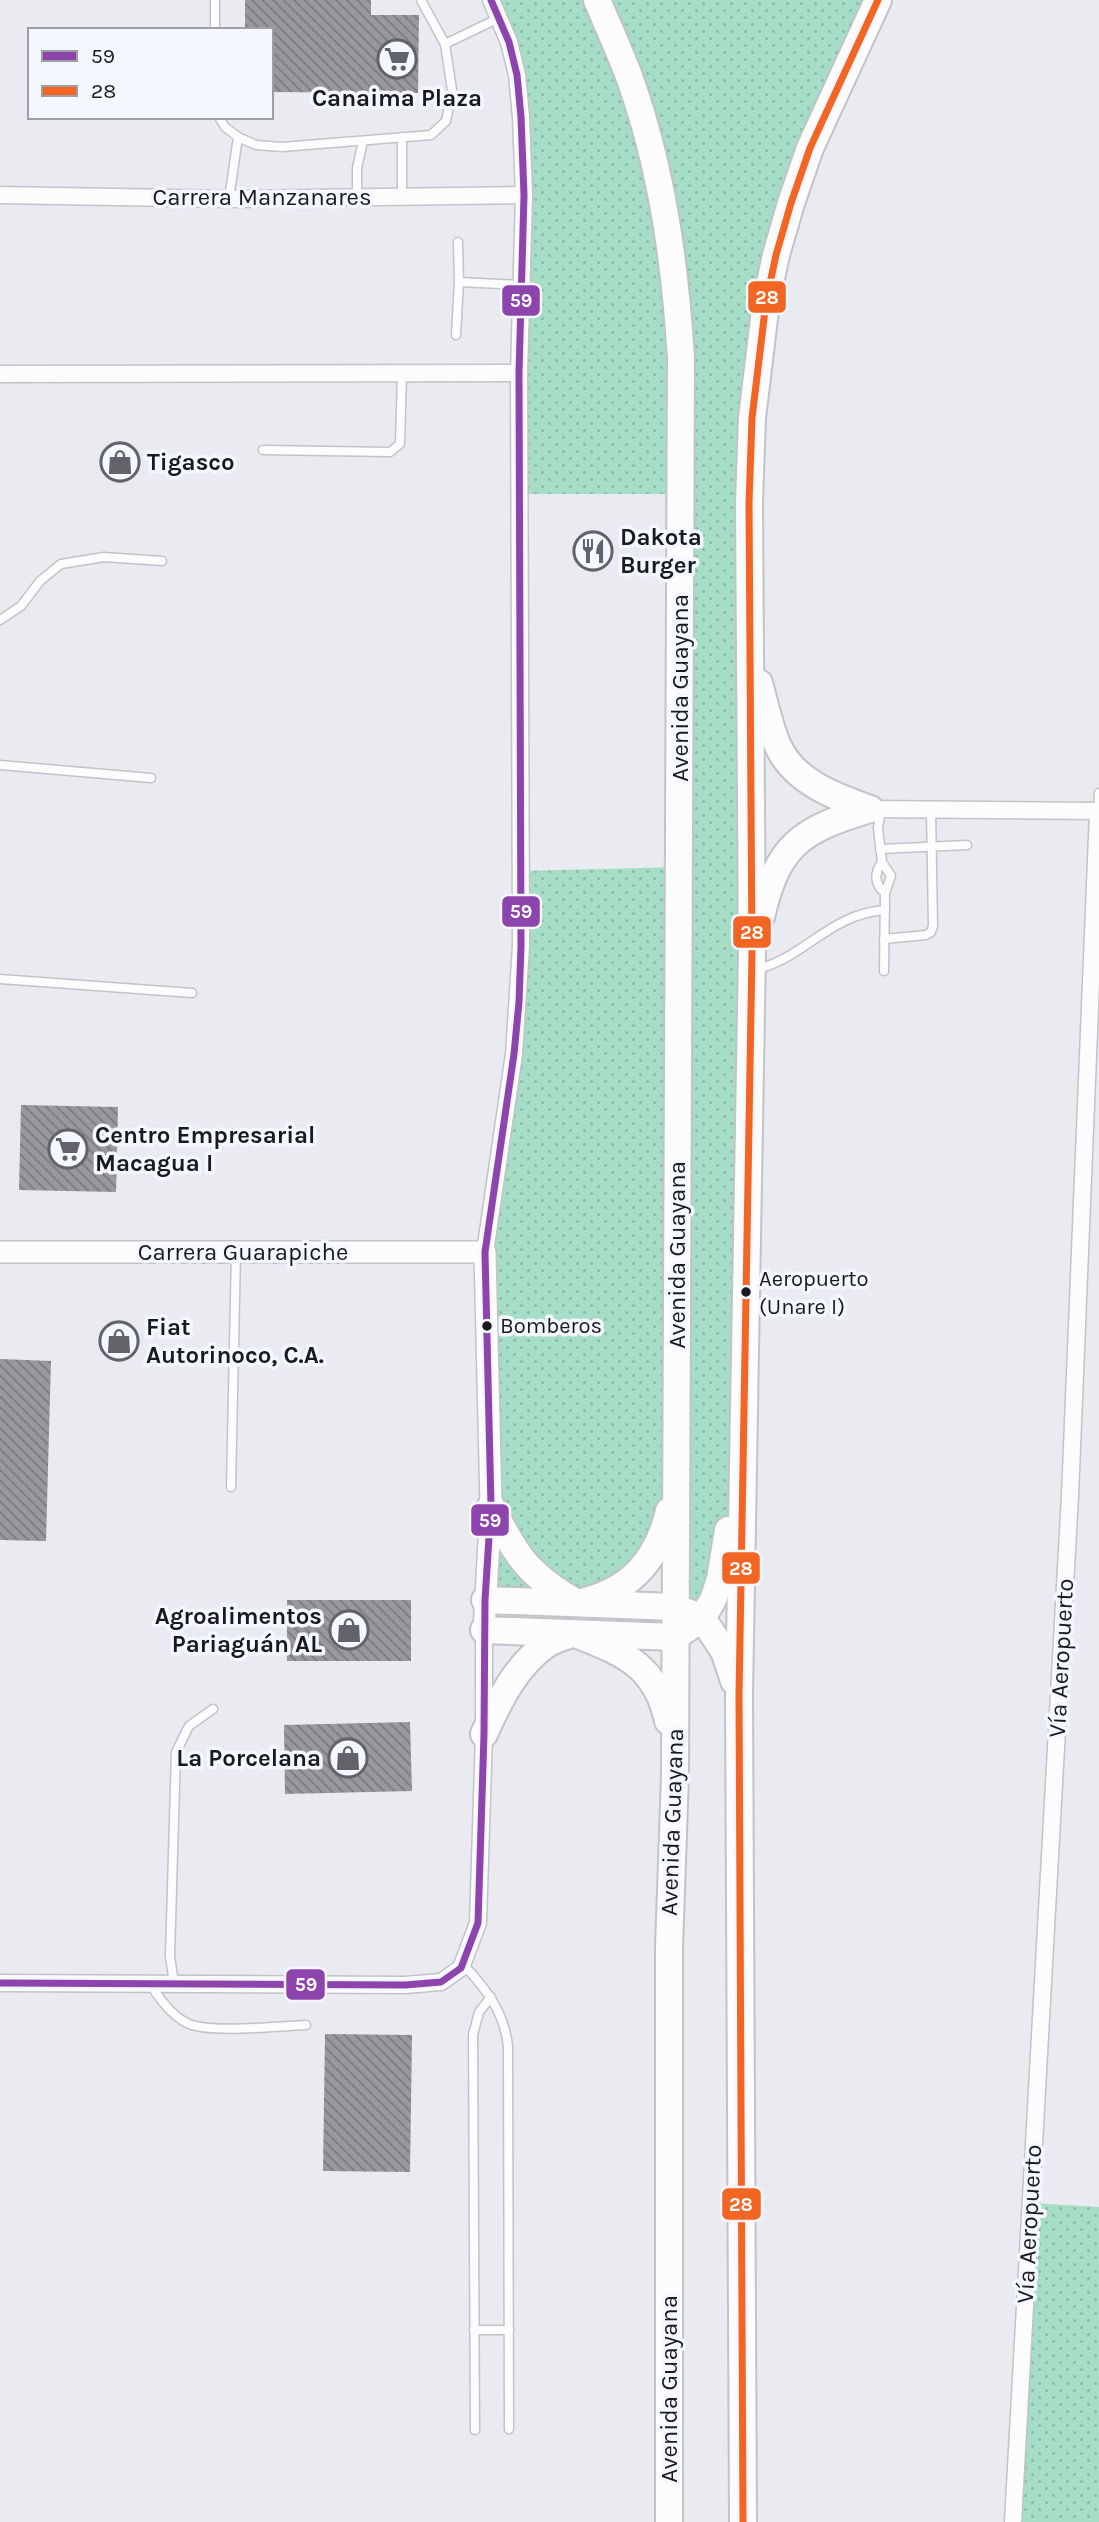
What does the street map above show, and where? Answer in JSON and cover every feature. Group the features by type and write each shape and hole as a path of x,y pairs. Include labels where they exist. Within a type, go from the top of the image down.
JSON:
{"main road":[{"name":"Avenida Guayana","path":"597,0 630,78 659,180 672,253 681,358 675,1776 669,1947 669,2522"},
{"path":"743,2522 740,1695 751,962 752,418 766,302 776,255 810,148 878,0"},
{"path":"750,650 779,748 795,769 836,798 875,810"},
{"path":"751,962 768,888 781,861 798,842 821,826 875,810"},
{"path":"484,1630 675,1637 702,1618 713,1600 720,1579 742,1428"},
{"path":"491,1506 510,1545 526,1565 547,1585 577,1603 601,1598 621,1588 650,1558 662,1537 676,1475"},
{"path":"485,1600 676,1607 702,1618 724,1651 740,1695"},
{"path":"484,1734 499,1700 521,1668 548,1644 573,1633 616,1650 638,1663 654,1681 663,1699 668,1720 675,1776"}],"street":[{"path":"1,1979 150,1984 405,1985 441,1982 462,1966 478,1923 484,1734 484,1630 491,1506 485,1252 519,1002 520,883 519,373 524,195 522,117 517,75 509,42 491,0"},
{"name":"Carrera Manzanares","path":"0,195 229,200 524,195"},
{"path":"0,374 519,373"},
{"path":"875,810 1098,811"},
{"name":"Vía Aeropuerto","path":"1013,2522 1093,1072 1098,811"},
{"name":"Carrera Guarapiche","path":"0,1252 485,1252"}],"lane":[{"path":"215,0 215,28"},
{"path":"220,119 225,127 238,137 256,145 282,147 430,135 446,121 452,90 445,44 421,0"},
{"path":"445,44 499,18"},
{"path":"229,200 238,137"},
{"path":"402,137 402,196"},
{"path":"357,197 357,168 363,141"},
{"path":"456,335 458,242"},
{"path":"459,282 521,285"},
{"path":"263,450 390,452 396,449 400,444 402,373"},
{"path":"0,620 21,606 40,581 61,564 104,557 162,561"},
{"path":"0,765 151,778"},
{"name":"Vía Aeropuerto","path":"1098,811 1099,793"},
{"path":"875,810 882,862 891,876 885,893 884,971"},
{"path":"884,939 926,935 931,932 931,811"},
{"path":"880,849 967,845"},
{"path":"882,862 877,869 876,879 885,893"},
{"path":"751,962 766,968 848,918 885,910"},
{"path":"0,979 192,993"},
{"path":"231,1487 236,1252"},
{"path":"174,1984 170,1956 176,1752 188,1726 213,1709"},
{"path":"462,1966 491,1997 505,2023 508,2046 509,2429"},
{"path":"150,1984 163,2004 188,2024 209,2028 306,2025"},
{"path":"475,2430 473,2035 479,2012 491,1997"},
{"path":"474,2330 509,2329"}],"green space":[{"path":"490,0 878,0 766,302 742,1428 724,1556 713,1600 675,1607 676,1481 621,1588 485,1600 485,1253 513,1055 520,871 679,867 680,494 518,494 516,77"},
{"path":"1031,2203 1099,2207 1099,2522 1013,2522"}],"building":[{"path":"245,0 371,0 371,15 419,15 418,93 273,92 273,28 245,28"},
{"name":"Centro Empresarial Macagua I","path":"21,1105 118,1107 116,1192 19,1190"},
{"path":"0,1359 51,1361 46,1541 0,1540"},
{"name":"Agroalimentos Pariaguán AL","path":"287,1600 411,1600 411,1661 287,1661"},
{"name":"La Porcelana","path":"410,1722 412,1791 285,1794 284,1725"},
{"path":"325,2034 412,2035 410,2172 323,2171"}],"transit line":[{"name":"59","path":"0,1983 405,1985 441,1982 461,1968 478,1923 485,1600 491,1506 485,1252 514,1054 521,946 519,373 524,195 517,75 509,42 491,0"},
{"name":"28","path":"743,2522 739,1695 752,953 749,503 752,418 766,302 791,203 810,148 878,0"}],"place":[{"name":"Canaima Plaza","path":"397,59"},
{"name":"Tigasco","path":"120,462"},
{"name":"Dakota Burger","path":"593,551"},
{"name":"Centro Empresarial Macagua I","path":"68,1149"},
{"name":"Aeropuerto (Unare I)","path":"746,1292"},
{"name":"Bomberos","path":"487,1326"},
{"name":"Fiat Autorinoco, C.A.","path":"119,1341"},
{"name":"Agroalimentos Pariaguán AL","path":"349,1630"},
{"name":"La Porcelana","path":"348,1758"}]}
